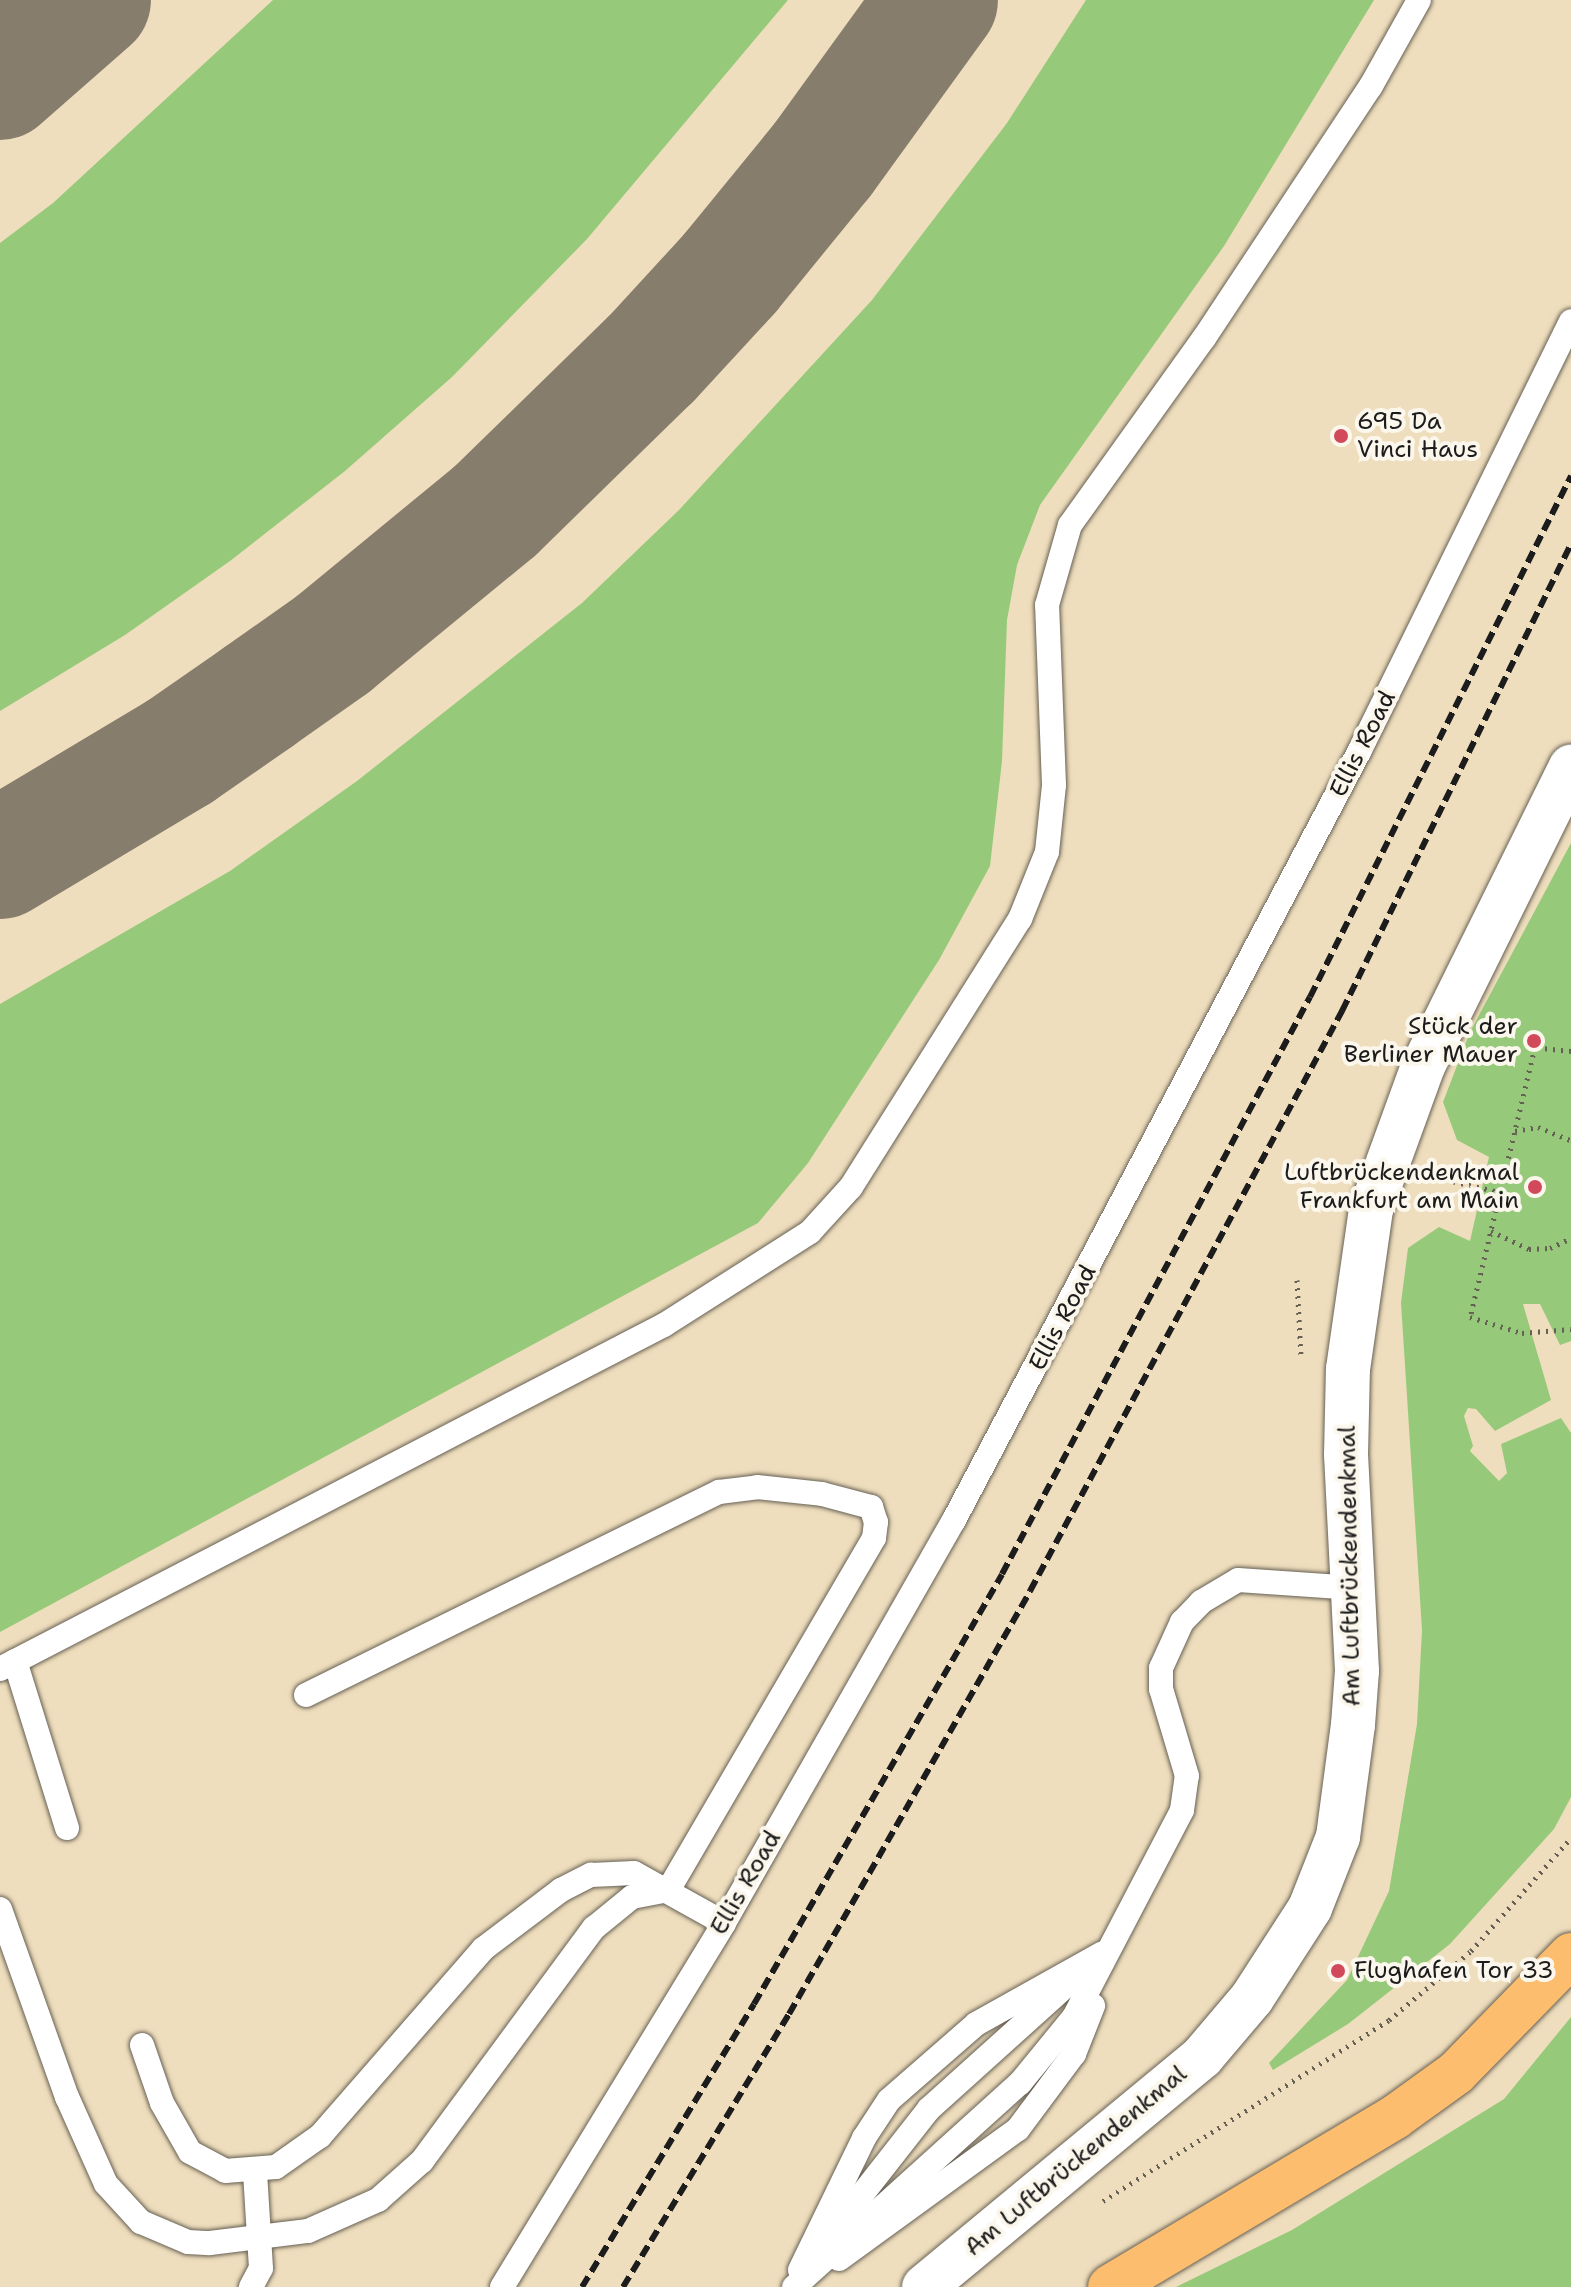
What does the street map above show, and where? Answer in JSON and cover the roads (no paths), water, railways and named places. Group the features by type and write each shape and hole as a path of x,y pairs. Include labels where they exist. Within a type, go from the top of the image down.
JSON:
{"highway":[{"path":"1110,2287 1407,2108 1456,2073 1571,1955"}],"street":[{"name":"Am Luftbrückendenkmal","path":"924,2287 1183,2075 1252,1998 1310,1908 1338,1837 1354,1712 1355,1588 1346,1455 1348,1369 1371,1209 1423,1066 1571,767"}],"lane":[{"path":"67,1828 7,1665 664,1325 810,1232 851,1187 1020,919 1047,852 1054,785 1047,605 1070,525 1212,325 1371,86 1419,0"},
{"name":"Ellis Road","path":"502,2287 724,1923 954,1520 1133,1188 1513,448 1571,321"},
{"path":"0,1909 85,2140 125,2208 141,2222 188,2242 261,2241 308,2231 378,2200 422,2161 594,1928 632,1897 668,1890 874,1538 876,1522 871,1507 845,1498 757,1487 719,1492 306,1695"},
{"path":"793,2287 1018,2129 1074,2054 1092,2013 1103,1953 1182,1810 1184,1756 1161,1678 1167,1645 1182,1622 1201,1602 1238,1580 1355,1588"},
{"path":"142,2045 162,2103 190,2152 225,2171 255,2172 276,2167 320,2136 458,1975 509,1926 561,1890 615,1871 634,1873 724,1923"},
{"path":"793,2287 929,2109 1103,1953"},
{"path":"793,2287 864,2138 889,2100 976,2024 1103,1953"},
{"path":"251,2287 261,2268 255,2172"}],"railway":[{"path":"582,2287 754,2004 1002,1574 1310,997 1571,476"},
{"path":"623,2287 789,2014 1030,1591 1342,1011 1571,544"}],"place":[{"name":"695 Da Vinci Haus","path":"1341,436"},
{"name":"Stück der Berliner Mauer","path":"1534,1041"},
{"name":"Luftbrückendenkmal Frankfurt am Main","path":"1535,1187"},
{"name":"Flughafen Tor 33","path":"1338,1971"}]}
